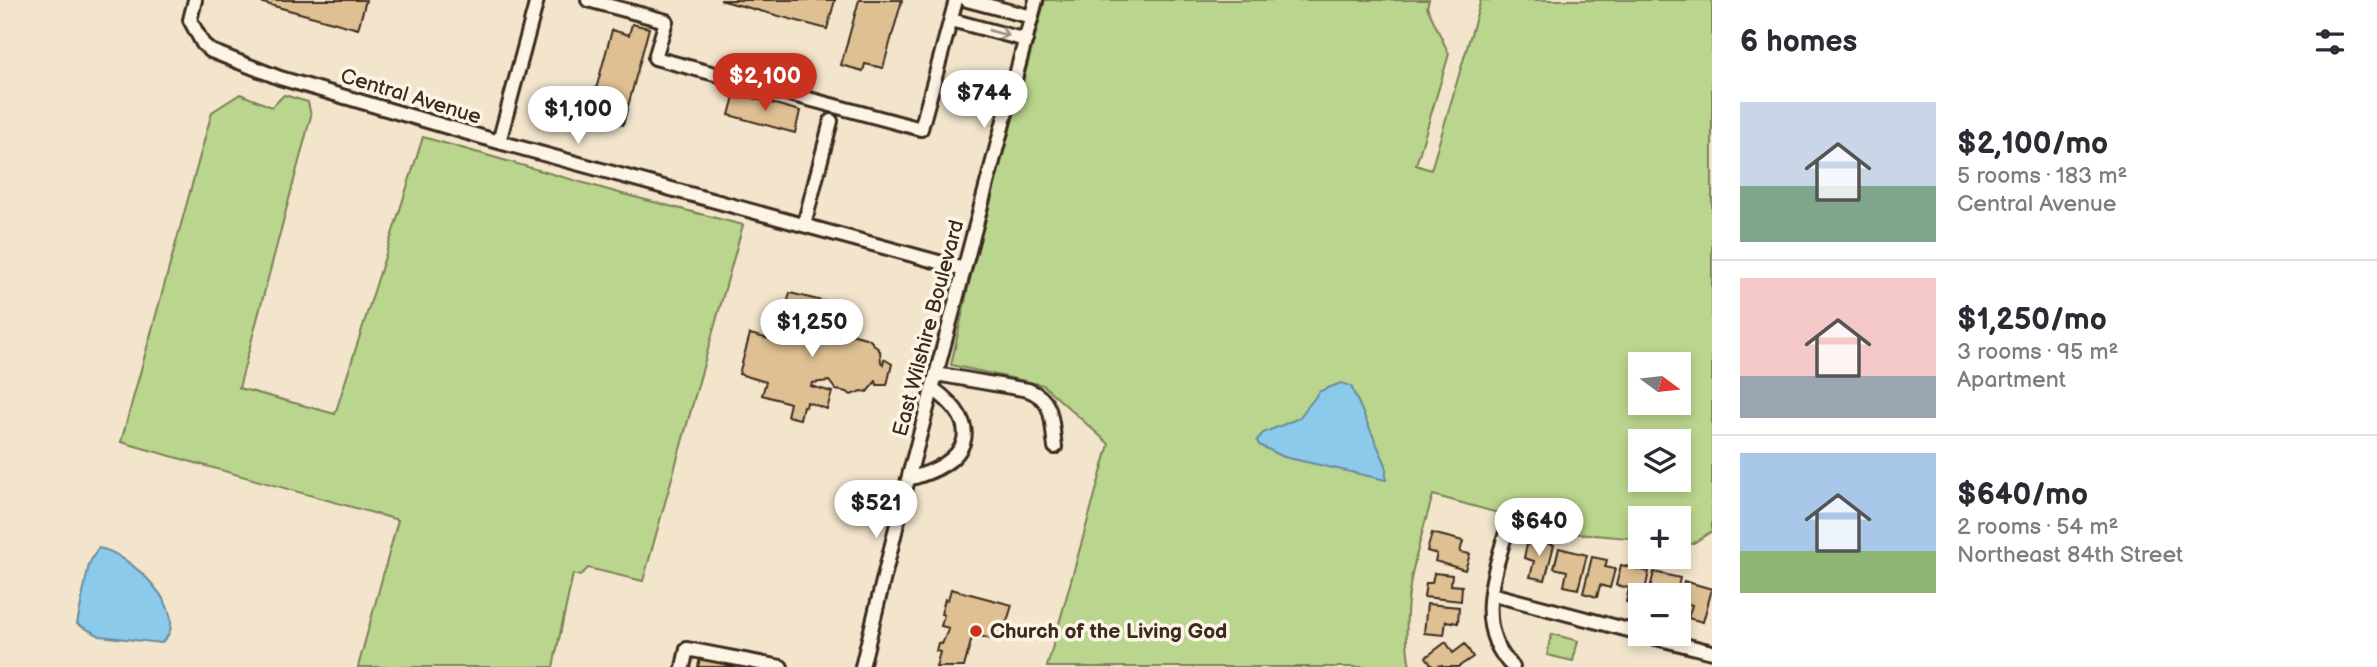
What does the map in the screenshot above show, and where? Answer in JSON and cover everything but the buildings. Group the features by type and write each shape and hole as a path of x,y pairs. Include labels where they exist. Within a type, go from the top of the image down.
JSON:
{"street":[{"name":"Central Avenue","path":"195,0 190,20 207,48 252,69 499,142 964,269"},
{"path":"499,142 537,0"},
{"path":"588,0 666,21 655,58 921,129 956,0"},
{"path":"967,0 1032,17"},
{"name":"East Wilshire Boulevard","path":"862,667 908,479 1036,0"},
{"path":"951,20 1026,40"},
{"path":"804,225 831,121"},
{"path":"936,374 1040,394 1048,403 1055,447"},
{"path":"908,479 930,473 947,464 957,456 961,445 964,432 962,419 952,402 932,388"},
{"path":"1510,518 1491,594 1490,626 1493,641 1513,667"},
{"path":"1491,594 1628,630"},
{"path":"1689,646 1712,652"},
{"path":"683,667 687,649 781,667"}],"green space":[{"path":"1045,0 1429,0 1427,7 1449,54 1416,165 1431,170 1481,0 1712,0 1712,531 1692,544 1691,506 1628,506 1628,538 1570,533 1433,495 1415,559 1408,601 1407,644 1410,667 1047,667 1109,444 1043,385 951,365 972,270"},
{"path":"240,94 272,107 284,95 308,102 311,116 239,388 335,414 423,137 743,225 643,581 588,568 580,576 573,574 553,667 358,667 398,520 121,442 212,112"},
{"path":"1552,634 1578,641 1573,661 1547,655"}],"water":[{"path":"1341,383 1351,386 1386,465 1386,480 1284,457 1259,445 1257,440 1263,433 1299,418 1320,391"},
{"path":"98,548 126,560 141,572 165,602 171,617 170,631 161,643 100,636 77,624 89,564"}],"place":[{"name":"Church of the Living God","path":"976,631"}]}
